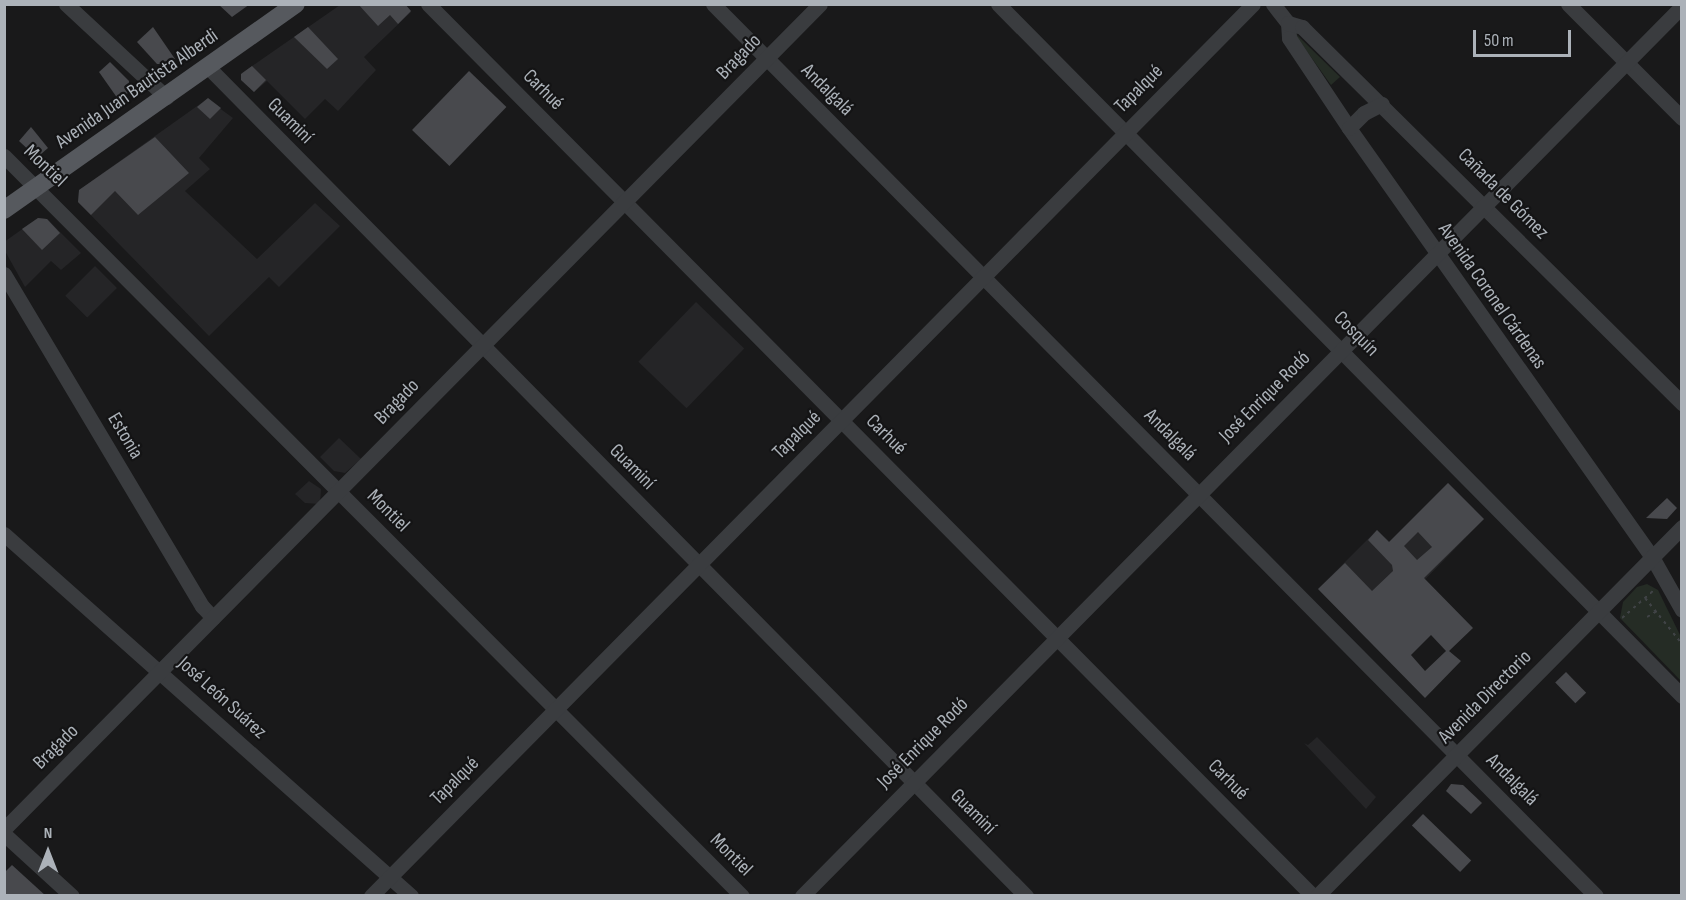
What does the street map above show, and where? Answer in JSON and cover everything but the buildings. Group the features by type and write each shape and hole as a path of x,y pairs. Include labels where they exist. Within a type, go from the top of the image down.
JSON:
{"main road":[{"name":"Avenida Juan Bautista Alberdi","path":"4,210 296,4"}],"street":[{"path":"66,4 166,97"},
{"name":"Carhué","path":"428,4 1315,896"},
{"name":"Andalgalá","path":"713,4 1596,896"},
{"name":"Bragado","path":"4,829 626,203 820,4"},
{"name":"Cosquín","path":"998,4 1342,349 1682,696"},
{"name":"Tapalqué","path":"371,896 1253,4"},
{"name":"Avenida Coronel Cárdenas","path":"1273,4 1288,23 1289,38 1349,128 1652,557 1682,610"},
{"path":"1568,4 1682,118"},
{"name":"José Enrique Rodó","path":"802,896 1682,6"},
{"name":"Cañada de Gómez","path":"1288,23 1302,27 1382,104 1485,204 1682,403"},
{"name":"Guaminí","path":"208,67 1026,896"},
{"path":"1349,128 1364,113 1382,104"},
{"name":"Montiel","path":"4,156 38,187 742,896"},
{"name":"Estonia","path":"4,274 202,606 213,618"},
{"name":"Avenida Directorio","path":"1315,896 1682,527"},
{"name":"José León Suárez","path":"4,534 411,896"},
{"path":"4,834 72,896"}],"path":[{"path":"1599,613 1622,618 1654,590 1653,585"},
{"path":"1645,598 1682,644"},
{"path":"1647,617 1657,611"}],"shaded area":[{"path":"340,5 404,5 411,12 364,57 376,70 338,111 325,99 305,119 267,81 254,92 241,80 242,73"},
{"path":"1296,34 1340,77 1331,85 1296,36"},
{"path":"207,99 233,118 199,158 210,169 185,191 257,259 315,203 340,226 279,287 269,277 209,336 78,202 79,190"},
{"path":"38,218 47,219 81,253 61,270 51,261 25,287 5,251 4,242"},
{"path":"95,266 117,288 87,318 65,296"},
{"path":"696,302 744,349 687,408 638,362"},
{"path":"339,438 361,459 345,473 334,471 320,457"},
{"path":"309,481 321,489 320,504 305,503 295,494"},
{"path":"1448,483 1484,519 1367,639 1318,589 1377,530 1390,542"},
{"path":"1647,584 1658,590 1681,637 1681,681 1620,618 1623,602 1637,587"},
{"path":"1317,737 1376,797 1366,809 1304,743 1308,745"}]}
